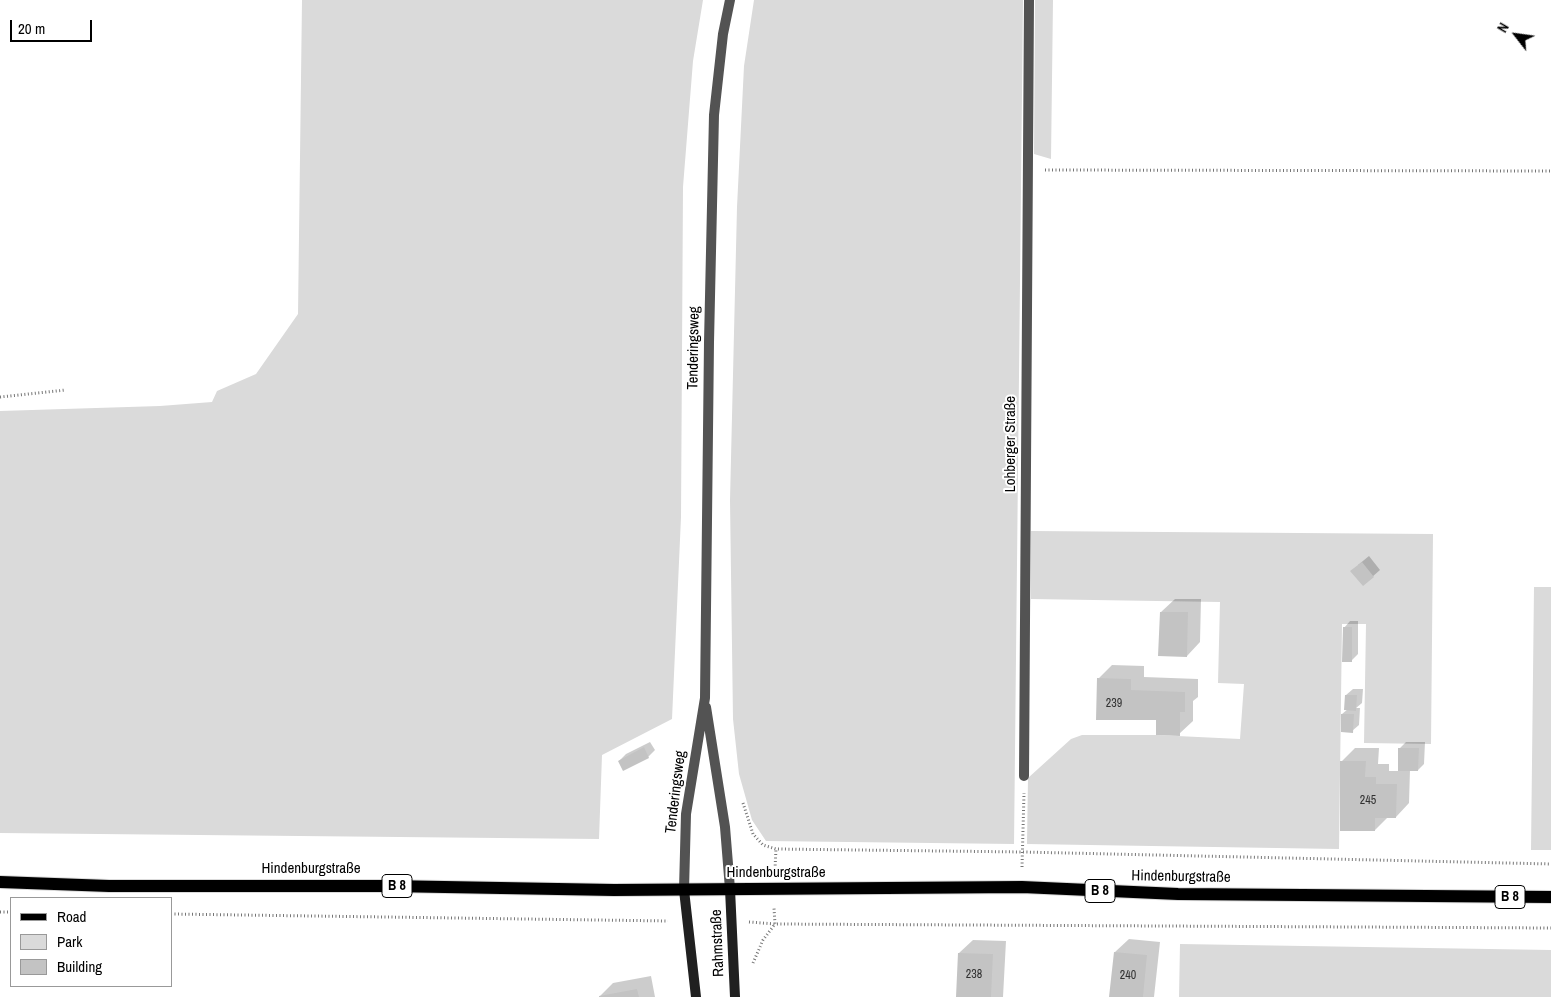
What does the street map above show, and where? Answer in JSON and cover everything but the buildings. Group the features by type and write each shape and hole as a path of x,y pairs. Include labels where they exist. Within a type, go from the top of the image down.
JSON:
{"main road":[{"name":"Hindenburgstraße","path":"0,882 109,886 388,886 684,890 1022,887 1178,894 1551,897"},
{"name":"Rahmstraße","path":"730,889 734,997"},
{"name":"Rahmstraße","path":"684,890 696,997"}],"street":[{"name":"Tenderingsweg","path":"684,890 686,814 705,698 714,115 723,34 730,0"},
{"name":"Lohberger Straße","path":"1024,776 1029,0"},
{"name":"Tenderingsweg","path":"705,698 725,827 730,889"}],"path":[{"path":"1027,170 1551,172"},
{"path":"0,397 66,390"},
{"path":"1022,887 1024,776"},
{"path":"741,796 753,834 763,845 776,850 1022,852 1551,864"},
{"path":"752,965 763,940 775,924 776,850"},
{"path":"172,914 688,921"},
{"path":"732,921 775,924 1551,928"}],"green space":[{"path":"302,0 703,0 693,61 683,187 681,517 672,719 602,755 599,839 0,833 0,411 160,406 212,402 217,391 256,374 298,314"},
{"path":"754,0 1023,0 1014,844 766,841 752,820 739,774 733,719 730,500 737,207 744,66"},
{"path":"1035,0 1053,0 1051,159 1034,154"},
{"path":"1031,531 1433,534 1431,744 1364,743 1366,624 1342,624 1339,849 1027,844 1028,778 1071,739 1082,735 1156,735 1240,739 1244,684 1218,683 1220,602 1031,599"},
{"path":"1534,587 1551,587 1551,850 1531,850"},
{"path":"1180,944 1551,950 1551,997 1179,997"}]}
